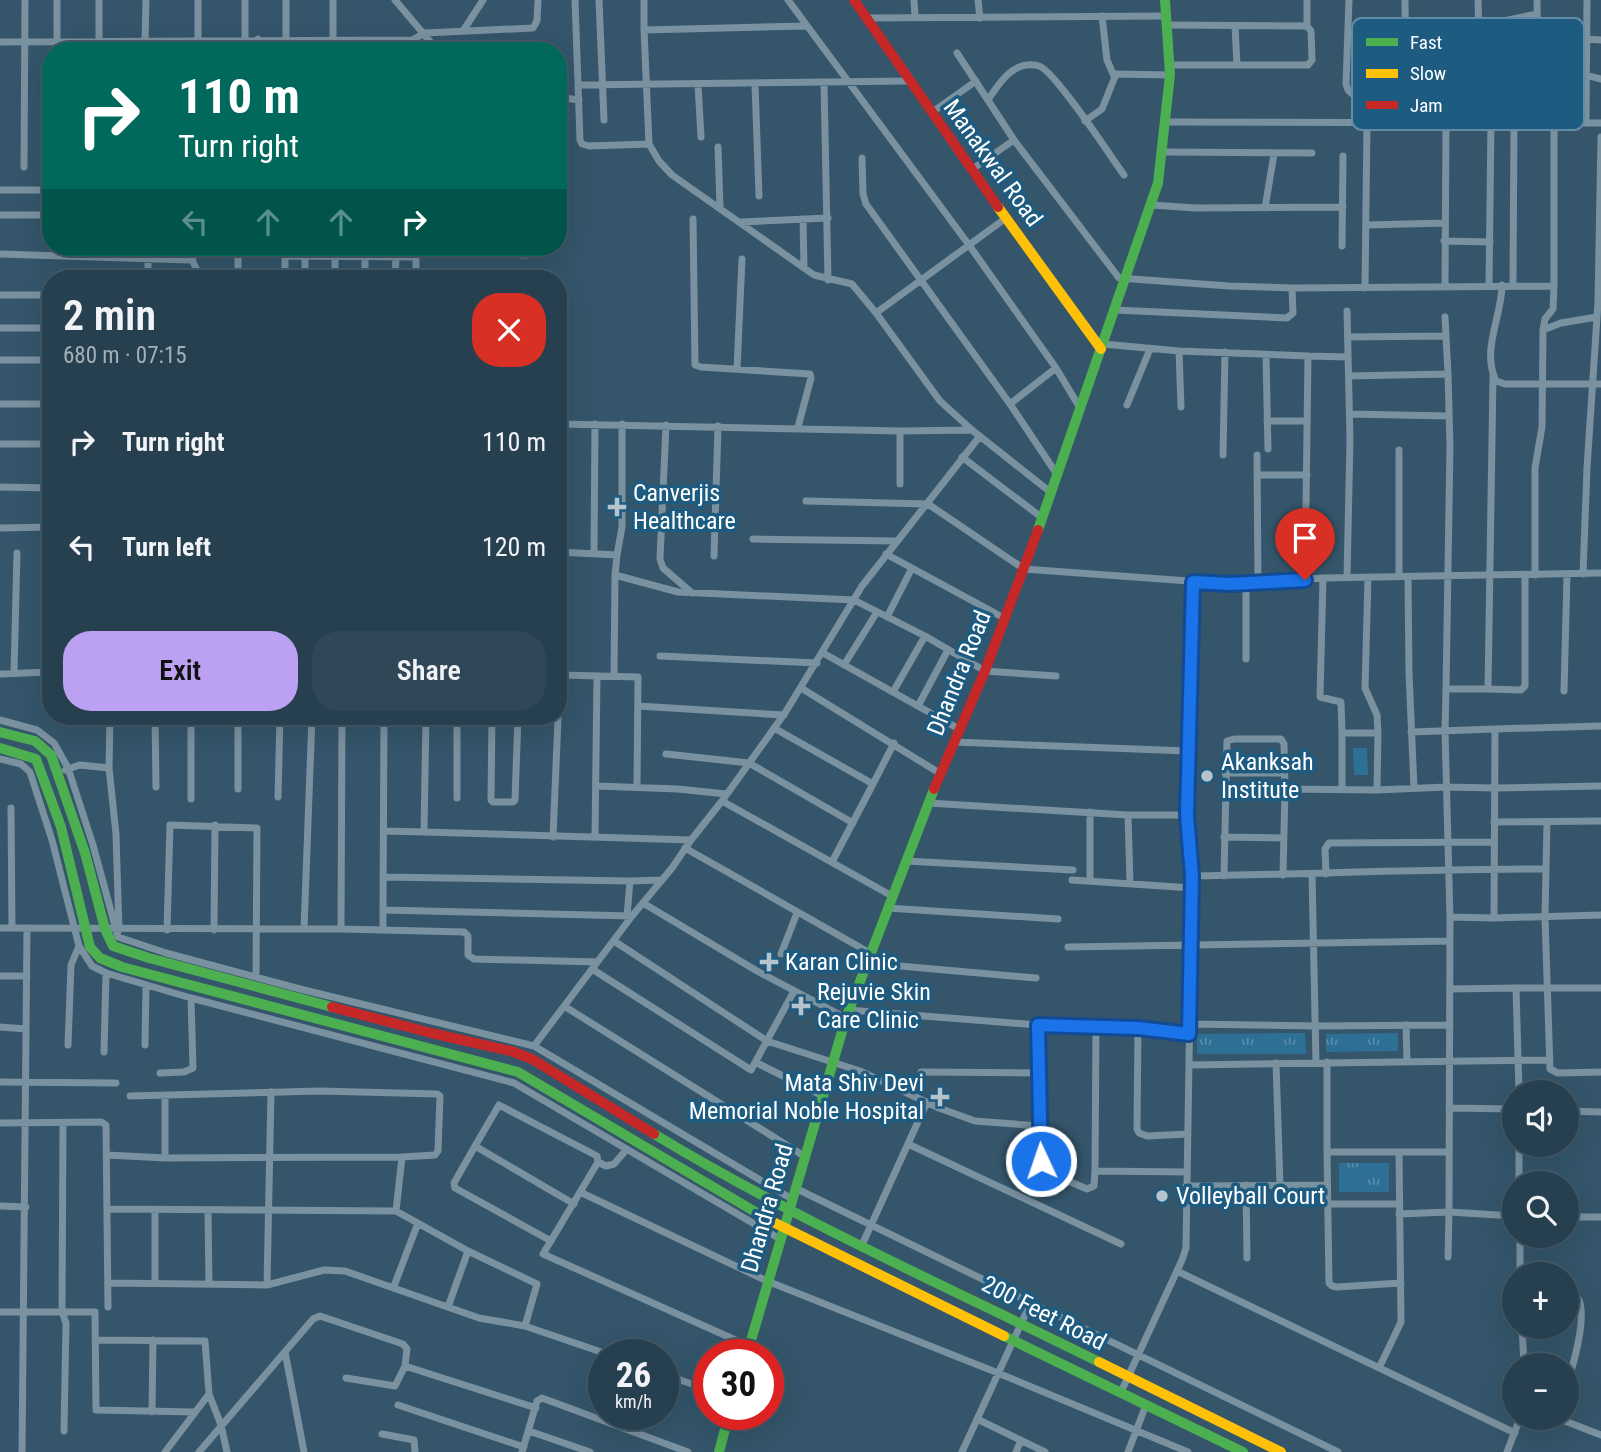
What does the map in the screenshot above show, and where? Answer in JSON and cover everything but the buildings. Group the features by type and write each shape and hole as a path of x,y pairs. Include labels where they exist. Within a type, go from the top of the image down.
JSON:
{"street":[{"path":"24,167 25,0"},
{"path":"0,42 57,42 57,0"},
{"path":"99,0 99,42"},
{"path":"146,0 145,42 245,39 412,40 425,33 533,28 537,21 538,0"},
{"path":"198,0 198,41"},
{"path":"245,0 245,39"},
{"path":"286,0 286,40"},
{"path":"332,40 333,0"},
{"path":"395,0 425,33 429,42"},
{"path":"463,31 483,0"},
{"path":"575,0 582,144 649,144"},
{"path":"599,0 604,120"},
{"path":"644,0 649,144 664,168 814,275 852,284 940,401 1049,491"},
{"path":"788,0 969,245 1056,368 1080,408"},
{"name":"Manakwal Road","path":"854,0 971,170 1102,347"},
{"path":"914,0 915,17"},
{"path":"978,0 979,18"},
{"name":"Dhandra Road","path":"751,1339 847,1014 928,803 985,671 1024,569 1158,183 1169,70 1166,0"},
{"path":"1114,76 1121,73 1237,65 1310,65 1311,31 1307,26 1307,0"},
{"path":"1349,0 1346,84 1352,93"},
{"path":"1405,0 1405,18"},
{"path":"1478,0 1479,18"},
{"path":"1537,0 1537,18"},
{"path":"1587,0 1586,122 1601,123"},
{"path":"1518,18 1537,14"},
{"path":"867,18 1102,16 1235,26 1307,26"},
{"path":"1085,121 1102,109 1114,76 1107,60 1102,16"},
{"path":"644,30 806,26"},
{"path":"1235,26 1237,65"},
{"path":"1585,39 1601,40"},
{"path":"957,53 1014,140 1111,270 1125,280 1292,288 1554,286"},
{"path":"988,100 1009,72 1022,67 1038,66 1047,71 1124,175"},
{"path":"1585,74 1601,79"},
{"path":"579,85 850,83 908,80"},
{"path":"931,113 976,81"},
{"path":"824,83 828,280"},
{"path":"755,84 759,196"},
{"path":"698,85 701,136"},
{"path":"567,98 579,100"},
{"path":"1166,122 1352,124"},
{"path":"1365,288 1367,130"},
{"path":"1445,287 1446,130"},
{"path":"1489,285 1490,130"},
{"path":"1513,285 1514,130"},
{"path":"1535,575 1535,468 1542,427 1543,330 1553,309 1554,286 1554,130"},
{"path":"1583,574 1597,384 1601,137"},
{"path":"971,170 1014,140"},
{"path":"718,147 720,207"},
{"path":"1163,152 1312,153"},
{"path":"1265,208 1274,154"},
{"path":"1342,246 1343,156"},
{"path":"862,158 863,194 866,204 1056,472"},
{"path":"0,190 42,190"},
{"path":"1151,205 1343,207"},
{"path":"0,215 42,215"},
{"path":"741,222 828,218"},
{"path":"876,313 1006,218"},
{"path":"693,219 695,365 701,368 810,374 798,427"},
{"path":"803,219 804,268"},
{"path":"1367,225 1444,223"},
{"path":"1444,241 1490,242"},
{"path":"0,254 42,251"},
{"path":"126,256 191,258 197,270"},
{"path":"305,270 305,256 400,256"},
{"path":"335,256 335,270"},
{"path":"365,256 365,270"},
{"path":"395,270 396,257"},
{"path":"148,258 148,270"},
{"path":"737,369 742,259"},
{"path":"1488,689 1493,331 1501,303 1502,285"},
{"path":"1115,310 1287,318 1293,313 1292,288"},
{"path":"0,295 42,295"},
{"path":"1347,311 1350,414 1347,578"},
{"path":"1549,314 1557,324"},
{"path":"1445,317 1449,416 1444,731 1451,989 1448,1257"},
{"path":"1543,330 1557,324 1597,317"},
{"path":"0,328 42,328"},
{"path":"1348,337 1446,336"},
{"path":"1102,347 1266,356 1348,357"},
{"path":"1127,405 1150,349"},
{"path":"1179,351 1181,407"},
{"path":"1223,455 1225,352"},
{"path":"1266,356 1268,449"},
{"path":"1305,580 1308,356"},
{"path":"0,360 42,360"},
{"path":"1010,404 1056,368"},
{"path":"1349,376 1448,374"},
{"path":"1493,376 1500,383 1597,384"},
{"path":"0,404 42,404"},
{"path":"1350,414 1449,416"},
{"path":"1267,421 1307,421"},
{"path":"567,424 972,430"},
{"path":"594,553 595,424"},
{"path":"614,676 615,575 622,527 622,424"},
{"path":"666,425 661,565 693,594"},
{"path":"714,556 718,426"},
{"path":"900,431 900,484"},
{"path":"534,1046 774,729 854,600 980,436"},
{"path":"0,444 42,444"},
{"path":"1399,450 1399,577"},
{"path":"1257,455 1258,582"},
{"path":"962,457 1041,517"},
{"path":"1257,475 1307,475"},
{"path":"0,487 42,488"},
{"path":"806,501 928,504 1024,569 1193,582 1245,583 1323,578 1601,573"},
{"path":"0,528 42,527"},
{"path":"753,539 897,541"},
{"path":"567,551 617,555"},
{"path":"14,673 17,553"},
{"path":"887,554 1004,618"},
{"path":"887,617 912,568"},
{"path":"615,575 693,594 854,600 925,636 985,671 1056,676"},
{"path":"1564,691 1567,575"},
{"path":"1446,689 1516,690 1525,686 1525,576"},
{"path":"1408,577 1414,788"},
{"path":"1323,578 1320,697 1341,702 1342,790"},
{"path":"1368,578 1365,688 1377,715 1377,790"},
{"path":"1121,1392 1178,1271 1186,1248 1192,888 1187,815 1193,582"},
{"path":"1245,583 1246,659"},
{"path":"844,665 877,612"},
{"path":"893,692 925,636"},
{"path":"918,706 948,650"},
{"path":"822,653 959,729"},
{"path":"660,656 817,663"},
{"path":"0,674 42,672"},
{"path":"567,675 638,677 636,787"},
{"path":"595,837 597,677"},
{"path":"801,688 941,774"},
{"path":"638,706 784,715"},
{"path":"0,720 37,730 54,743 68,768 93,845 113,929"},
{"path":"110,725 109,768 116,834 113,929"},
{"path":"155,725 156,787"},
{"path":"191,725 191,799"},
{"path":"238,725 238,789"},
{"path":"278,797 280,725"},
{"path":"304,929 312,725"},
{"path":"341,929 342,725"},
{"path":"383,930 384,725"},
{"path":"424,832 426,725"},
{"path":"457,725 457,798"},
{"path":"492,725 491,800 503,802 515,800 518,725"},
{"path":"553,837 558,725"},
{"path":"1411,732 1601,726"},
{"path":"774,729 873,785"},
{"path":"1494,918 1495,729"},
{"path":"0,732 45,745 59,774 113,929 118,937 125,941 256,977 534,1046 793,1194 871,1224 1339,1452"},
{"path":"1342,733 1378,733"},
{"path":"1224,876 1226,745 1230,740 1278,738 1284,744 1283,875"},
{"path":"954,742 1188,751"},
{"path":"832,862 894,743"},
{"path":"0,748 36,759 62,835 80,930 79,946 71,965 68,1045"},
{"path":"666,754 749,763 853,823"},
{"path":"0,759 21,764 30,772 80,930 100,958 109,963 518,1072 783,1228 1243,1452"},
{"path":"59,774 80,765 109,768"},
{"path":"1225,774 1284,773"},
{"path":"597,786 636,787 724,797 892,896"},
{"path":"1284,789 1601,786"},
{"path":"928,803 1187,815"},
{"path":"11,808 12,928"},
{"path":"1090,812 1090,881"},
{"path":"1128,814 1130,884"},
{"path":"1494,822 1601,821"},
{"path":"1547,822 1545,917 1548,1060 1550,1069 1558,1073 1601,1072"},
{"path":"167,930 168,827 172,824 257,828 256,977"},
{"path":"214,930 215,825"},
{"path":"384,831 691,840"},
{"path":"1224,837 1284,838"},
{"path":"1326,874 1325,849 1329,843 1494,842"},
{"path":"685,848 868,958 1036,978"},
{"path":"906,861 1073,870"},
{"path":"1192,876 1326,874 1449,868 1546,869"},
{"path":"1312,874 1316,1063"},
{"path":"384,877 662,880"},
{"path":"1072,880 1192,888"},
{"path":"630,881 630,916"},
{"path":"643,904 794,992 847,1014 1138,1028 1189,1034"},
{"path":"887,908 1058,919"},
{"path":"383,910 630,916"},
{"path":"781,954 797,913"},
{"path":"1450,917 1601,915"},
{"path":"0,928 341,929 467,933 468,955 474,959 595,966 749,1070 754,1069 794,992"},
{"path":"22,1452 27,928"},
{"name":"200 Feet Road","path":"113,929 113,946 120,950 394,1024 523,1055 720,1174 788,1211 1281,1452"},
{"path":"614,941 767,1041 860,1071 975,1121 1039,1126"},
{"path":"1068,947 1450,941"},
{"path":"79,946 92,966 106,973 514,1083 780,1239"},
{"path":"104,1052 106,973"},
{"path":"0,976 27,976"},
{"path":"145,1045 146,985"},
{"path":"1451,989 1601,988"},
{"path":"1516,989 1519,1080"},
{"path":"160,1073 184,1072 193,1068 191,998"},
{"path":"564,1006 804,1156"},
{"path":"1189,1024 1450,1025"},
{"path":"1038,1025 1041,1161 1046,1172 1087,1189 1094,1186 1095,1171 1096,1027"},
{"path":"1406,1025 1407,1061"},
{"path":"0,1027 26,1029"},
{"path":"1138,1028 1137,1129 1139,1133 1147,1136 1188,1133"},
{"path":"1189,1065 1548,1060"},
{"path":"1327,1062 1328,1278 1332,1286 1401,1283"},
{"path":"757,1063 821,1095"},
{"path":"1276,1063 1280,1185"},
{"path":"921,1072 1039,1073"},
{"path":"0,1082 116,1083"},
{"path":"267,1285 271,1092"},
{"path":"107,1155 269,1158 402,1157 437,1154 439,1094 271,1092 130,1096"},
{"path":"165,1095 165,1158"},
{"path":"862,1245 927,1102"},
{"path":"551,1241 455,1188 454,1183 499,1105 597,1156 598,1162 544,1256 724,1339"},
{"path":"1449,1108 1502,1110"},
{"path":"1579,1111 1601,1112"},
{"path":"0,1123 101,1122 106,1125 108,1307"},
{"path":"63,1123 62,1312 66,1323 64,1431"},
{"path":"908,1144 1121,1244"},
{"path":"475,1146 574,1204"},
{"path":"598,1162 607,1166 614,1164 627,1149"},
{"path":"1327,1152 1449,1152"},
{"path":"1379,1368 1400,1328 1399,1152"},
{"path":"396,1211 402,1157"},
{"path":"1095,1171 1187,1172"},
{"path":"1246,1185 1247,1258"},
{"path":"1186,1186 1327,1185"},
{"path":"580,1192 767,1281 1188,1452"},
{"path":"1327,1204 1399,1204"},
{"path":"0,1206 26,1207"},
{"path":"107,1209 396,1211 468,1251 537,1284 524,1326"},
{"path":"155,1211 155,1283"},
{"path":"208,1211 209,1284"},
{"path":"1399,1214 1449,1212 1502,1215"},
{"path":"1579,1217 1601,1217"},
{"path":"394,1286 418,1223"},
{"path":"448,1307 468,1251"},
{"path":"108,1283 267,1285 314,1272 345,1271 448,1307 494,1321 524,1326 588,1348"},
{"path":"1178,1271 1515,1433"},
{"path":"1579,1301 1579,1330"},
{"path":"962,1452 1031,1302"},
{"path":"0,1312 95,1312 96,1410 194,1412"},
{"path":"200,1452 313,1319 320,1316 403,1344 407,1349 405,1366 395,1386 346,1378"},
{"path":"97,1340 205,1342 209,1394 228,1452"},
{"path":"152,1412 153,1340"},
{"path":"285,1352 304,1452"},
{"path":"405,1366 536,1408"},
{"path":"165,1452 209,1394"},
{"path":"398,1405 523,1450 537,1401 542,1398 688,1452"},
{"path":"1128,1452 1146,1405"},
{"path":"977,1419 1045,1452"},
{"path":"1579,1426 1601,1435"},
{"path":"719,1452 725,1430"},
{"path":"1507,1452 1516,1430"},
{"path":"529,1431 590,1452"},
{"path":"382,1434 414,1440 415,1452"},
{"path":"1016,1452 1021,1440"}],"green space":[{"path":"1353,748 1367,748 1368,775 1354,775"},
{"path":"1305,1033 1306,1054 1197,1054 1197,1034"},
{"path":"1398,1033 1398,1051 1326,1052 1326,1034"},
{"path":"1339,1163 1389,1163 1389,1192 1339,1192"}],"traffic: fast":[{"path":"1038,530 1158,183 1170,75 1165,0"},
{"path":"0,732 35,741 51,755 85,853 105,929 113,946 332,1007"},
{"path":"0,748 36,759 61,827 90,947 100,958 122,967 518,1072 769,1220"},
{"path":"751,1339 846,1018 934,789"},
{"path":"654,1134 762,1196 1099,1362"},
{"path":"1004,1336 1243,1452"},
{"path":"719,1452 725,1430"}],"traffic: slow":[{"path":"998,207 1101,349"},
{"path":"769,1220 1004,1336"},
{"path":"1099,1362 1281,1452"}],"traffic: jam":[{"path":"854,0 998,207"},
{"path":"934,789 985,671 1038,530"},
{"path":"332,1007 511,1051 532,1059 654,1134"}],"place":[{"name":"Canverjis Healthcare","path":"617,507"},
{"name":"Akanksah Institute","path":"1207,776"},
{"name":"Karan Clinic","path":"769,962"},
{"name":"Rejuvie Skin Care Clinic","path":"801,1006"},
{"name":"Mata Shiv Devi Memorial Noble Hospital","path":"940,1097"},
{"name":"Volleyball Court","path":"1162,1196"}],"route":[{"path":"1041,1161 1038,1025 1138,1028 1189,1034 1192,876 1187,815 1193,582 1230,584 1305,580"}]}
